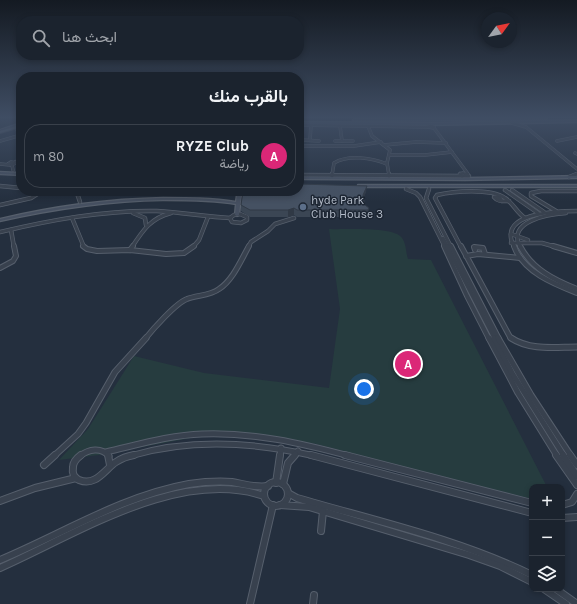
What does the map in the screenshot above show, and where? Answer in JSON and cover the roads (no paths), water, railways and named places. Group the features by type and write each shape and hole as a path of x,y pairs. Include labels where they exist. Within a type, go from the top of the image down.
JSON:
{"street":[{"path":"386,146 390,150 387,164 389,176"},
{"path":"304,177 468,176 448,146"},
{"path":"549,146 577,169"},
{"path":"390,155 425,155 452,152"},
{"path":"332,176 334,163 338,160 370,160 387,164"},
{"path":"8,164 15,162"},
{"path":"12,165 15,162"},
{"path":"0,164 12,165"},
{"path":"12,165 14,168 13,170"},
{"path":"0,169 16,170"},
{"path":"0,173 16,175"},
{"path":"304,177 369,181 569,177 577,175"},
{"path":"304,181 478,182 577,180"},
{"path":"0,186 16,188"},
{"path":"469,189 478,187"},
{"path":"357,188 577,188"},
{"path":"394,188 505,190 577,188"},
{"path":"557,211 535,199 531,196 531,193 577,188"},
{"path":"408,189 422,197 512,373 545,428 577,476"},
{"path":"408,189 420,197 507,374 539,428 577,486"},
{"path":"429,189 426,198 496,334 531,395 577,465"},
{"path":"505,190 511,195 516,196 544,212"},
{"path":"512,190 520,203 538,213"},
{"path":"525,218 519,214 510,202 500,195 491,193 444,192 437,195 435,199 506,332 515,342 531,347 577,347"},
{"path":"0,205 34,196"},
{"path":"78,196 80,203"},
{"path":"237,214 239,196"},
{"path":"0,218 80,203 153,199 228,201 237,203"},
{"path":"502,201 510,202"},
{"path":"0,232 72,218 130,212 155,211 230,218 237,214 245,216 247,220 238,223 230,221 230,218"},
{"path":"577,212 557,211 538,213 525,218 515,226 511,234 511,243 520,258 539,274 559,286 577,293"},
{"path":"130,212 143,217 146,220 146,225"},
{"path":"577,212 536,218 523,226 517,237 517,243 524,254 535,266 552,277 577,289"},
{"path":"130,250 146,225 159,216 178,213"},
{"path":"72,218 85,248 94,251 130,250 175,254 186,251 196,243 208,217"},
{"path":"44,465 78,434 118,369 161,322 186,299 211,293 220,289 230,278 251,242 268,231 274,224 294,218"},
{"path":"0,268 13,261 16,256 11,230"},
{"path":"511,234 532,242"},
{"path":"511,243 532,242 549,244 577,253"},
{"path":"461,247 467,251 478,254"},
{"path":"475,250 474,247 483,248 485,254"},
{"path":"466,256 485,254 520,258"},
{"path":"106,452 181,436 202,434 256,436 300,444 529,502"},
{"path":"110,465 110,457 106,452 100,449 91,450 78,457 72,468 72,472 76,478 83,481 93,480 102,476 110,465 125,457 168,448 201,444 236,443 298,451 529,512"},
{"path":"279,483 281,448"},
{"path":"279,483 288,463 298,451"},
{"path":"0,501 35,488 76,478"},
{"path":"0,560 96,518 141,496 186,485 226,482 259,487 279,483"},
{"path":"279,483 287,489 288,493 297,498 453,543 529,574"},
{"path":"268,486 265,490 264,496 267,502 276,505 297,505 323,511 500,563 529,580"},
{"path":"0,568 35,553 96,518 139,504 188,492 227,489 246,490 264,496"},
{"path":"276,505 286,501 288,493"},
{"path":"565,505 574,501 577,494"},
{"path":"249,603 276,505"},
{"path":"321,531 323,511"},
{"path":"565,518 577,517"},
{"path":"548,592 566,604"},
{"path":"560,592 577,604"},
{"path":"313,604 314,595"}],"place":[{"name":"hyde Park Club House 3","path":"303,207"},
{"name":"RYZE Club","path":"408,364"}]}
